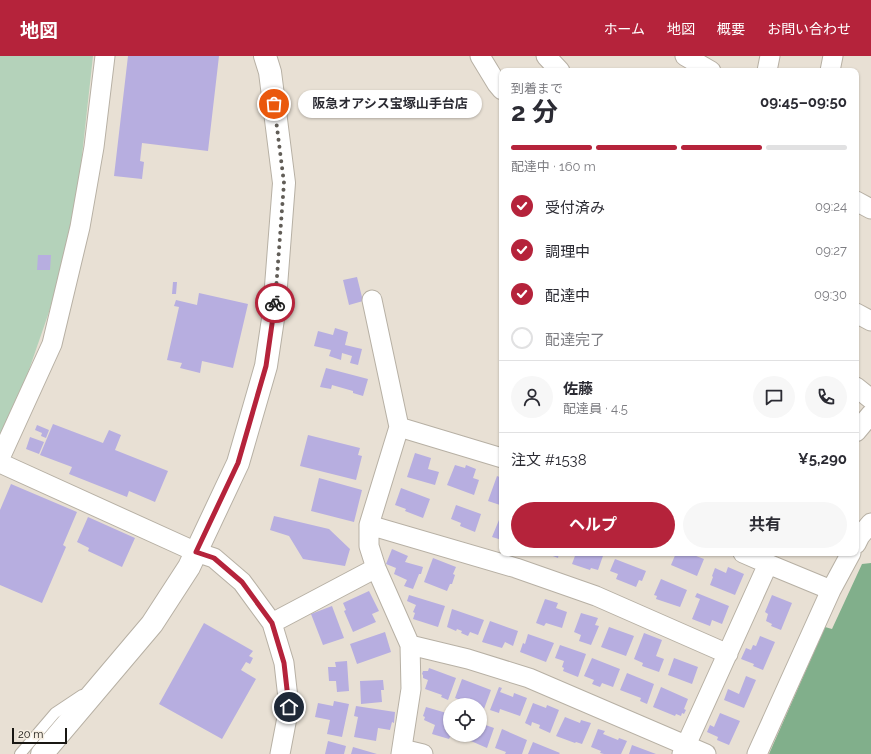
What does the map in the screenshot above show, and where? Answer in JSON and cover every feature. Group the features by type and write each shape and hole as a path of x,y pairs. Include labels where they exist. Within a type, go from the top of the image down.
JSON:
{"street":[{"path":"0,458 52,344 80,227 94,147 105,56"},
{"path":"42,754 152,624 189,567 238,463 266,366 274,312 284,183 270,72 266,56"},
{"path":"480,56 499,86"},
{"path":"546,56 557,68"},
{"path":"685,56 706,68"},
{"path":"768,68 770,56"},
{"path":"831,68 833,56"},
{"path":"859,203 871,209"},
{"path":"372,300 399,427 370,525 369,546 376,568 410,644 411,689 402,752 423,754"},
{"path":"859,315 871,321"},
{"path":"859,389 871,399"},
{"path":"859,428 871,414"},
{"path":"399,427 499,457"},
{"path":"0,463 196,552 214,558 242,582 272,623 284,663 289,707 280,754"},
{"path":"859,538 871,522"},
{"path":"370,525 516,568 596,596 728,654"},
{"path":"750,556 831,590"},
{"path":"757,754 831,590 849,556"},
{"path":"684,750 768,564"},
{"path":"272,623 376,568"},
{"path":"410,644 468,659 529,678 684,750 706,754"}],"lane":[{"path":"20,754 56,713 103,682"}],"green space":[{"path":"0,56 93,56 77,201 69,242 49,312 21,393 0,439"},
{"path":"871,563 871,754 769,754 825,627 832,629 862,564"}],"building":[{"path":"128,56 219,56 208,151 142,143 140,161 144,162 142,179 114,176"},
{"path":"38,255 51,255 50,270 37,270"},
{"path":"357,277 363,301 349,305 343,280"},
{"path":"173,282 177,282 176,294 172,294"},
{"path":"199,293 248,304 233,368 202,361 200,373 180,368 182,363 167,360 179,307 174,306 176,300 197,305"},
{"path":"335,328 348,332 345,345 362,349 358,365 350,363 352,356 342,353 341,360 329,356 331,350 314,346 318,331 333,335"},
{"path":"326,368 368,379 363,396 353,393 353,391 332,385 331,389 320,387"},
{"path":"53,424 103,443 109,430 121,435 115,450 168,471 155,502 129,491 127,497 69,474 72,467 40,455"},
{"path":"37,425 49,430 46,438 41,436 42,433 35,430"},
{"path":"308,435 360,448 358,455 362,456 356,480 300,466"},
{"path":"30,437 44,442 39,454 26,449"},
{"path":"415,453 431,458 428,469 439,472 435,485 407,477"},
{"path":"455,465 465,468 466,465 476,469 473,478 479,480 474,495 447,485"},
{"path":"497,476 499,477 499,505 488,501"},
{"path":"319,478 362,490 354,522 311,511"},
{"path":"11,484 77,512 63,545 66,547 42,603 0,585 0,510"},
{"path":"401,488 430,499 423,518 405,511 406,509 395,505"},
{"path":"456,505 481,514 475,532 460,526 461,523 451,519"},
{"path":"274,516 329,529 350,549 345,566 303,559 289,536 270,530"},
{"path":"88,517 135,538 122,567 88,551 89,548 77,542"},
{"path":"499,520 499,539 492,537"},
{"path":"392,549 408,556 405,562 423,567 413,589 404,586 407,580 394,574 396,568 386,564"},
{"path":"575,556 603,556 598,570 591,568 590,570 572,564"},
{"path":"675,556 696,556 704,559 697,576 671,565"},
{"path":"433,558 456,567 453,574 455,575 452,584 450,584 447,591 424,582"},
{"path":"615,559 646,571 642,581 639,580 636,587 616,579 618,574 610,571"},
{"path":"728,567 744,574 735,595 710,585 715,568 726,573"},
{"path":"661,579 687,590 680,607 656,599 657,596 654,595"},
{"path":"369,591 379,611 372,614 376,622 353,632 344,611 346,610 343,603"},
{"path":"697,593 729,606 722,624 712,620 710,626 692,619 700,599 695,597"},
{"path":"409,595 445,606 438,627 413,619 415,613 413,612 416,605 407,601"},
{"path":"772,595 792,603 781,630 771,626 772,624 766,621 768,614 765,612"},
{"path":"545,599 558,603 556,608 567,612 562,628 546,623 544,626 536,623"},
{"path":"332,606 344,638 323,645 311,614"},
{"path":"452,609 484,620 478,635 470,632 468,636 461,633 462,631 457,629 456,631 447,627"},
{"path":"581,613 598,618 595,625 599,626 591,645 579,641 581,635 574,632"},
{"path":"490,621 518,631 513,646 505,642 502,648 482,642"},
{"path":"204,623 253,651 249,656 253,658 250,664 246,662 241,670 256,679 222,739 159,704"},
{"path":"609,627 634,636 626,656 601,647"},
{"path":"385,632 391,652 357,664 350,644"},
{"path":"644,633 662,640 656,656 664,659 659,672 642,666 643,663 634,659"},
{"path":"528,634 554,643 546,662 520,652 523,643 525,644"},
{"path":"760,636 775,642 763,670 753,666 754,664 741,659 746,648 751,650 753,645 756,646"},
{"path":"560,645 586,654 578,677 563,671 564,668 562,667 564,661 555,658"},
{"path":"592,658 620,669 613,687 602,683 600,687 592,684 594,680 584,676"},
{"path":"674,658 698,667 692,684 668,675"},
{"path":"347,661 349,691 337,692 336,681 329,681 328,667 336,667 335,662"},
{"path":"429,668 456,678 449,698 443,698 441,697 442,695 425,689 428,680 423,678 422,674 423,671 428,671"},
{"path":"627,673 654,684 647,704 640,701 641,698 620,690"},
{"path":"746,676 756,680 744,708 724,700 728,689 739,694"},
{"path":"462,679 491,690 487,701 487,698 455,698"},
{"path":"383,680 384,690 381,690 382,702 361,704 360,681"},
{"path":"499,687 502,688 500,692 513,697 514,693 527,698 520,716 500,709 499,713 490,710"},
{"path":"661,687 688,699 684,709 686,710 684,714 682,713 681,716 676,714 675,716 653,707"},
{"path":"334,701 349,704 342,737 327,734 330,720 315,717 318,703 333,706"},
{"path":"533,703 546,708 547,705 559,710 550,733 539,728 540,725 532,722 531,726 525,723"},
{"path":"356,706 395,712 394,723 392,722 390,730 378,728 376,741 354,737 358,717 354,716"},
{"path":"426,707 443,712 443,737 432,734 435,725 424,720 425,717 423,716"},
{"path":"720,713 740,721 729,745 717,740 718,737 707,732 710,725 714,727"},
{"path":"565,717 580,723 581,720 591,723 582,744 556,736"},
{"path":"487,726 494,728 487,748 473,742 487,742"},
{"path":"502,729 527,740 522,754 505,754 506,752 495,748"},
{"path":"598,729 605,731 603,734 618,740 619,738 627,741 621,754 604,754 600,753 601,751 591,747"},
{"path":"328,741 346,746 344,754 325,754"},
{"path":"533,742 560,753 528,754"},
{"path":"632,745 656,754 629,754"},
{"path":"353,747 377,754 351,754"}],"way so far":[{"path":"274,104 284,183 275,303"}],"place":[{"name":"阪急オアシス宝塚山手台店","path":"274,104"}],"route":[{"path":"275,303 266,366 238,463 196,552 214,558 242,582 272,623 284,663 289,707"}]}
